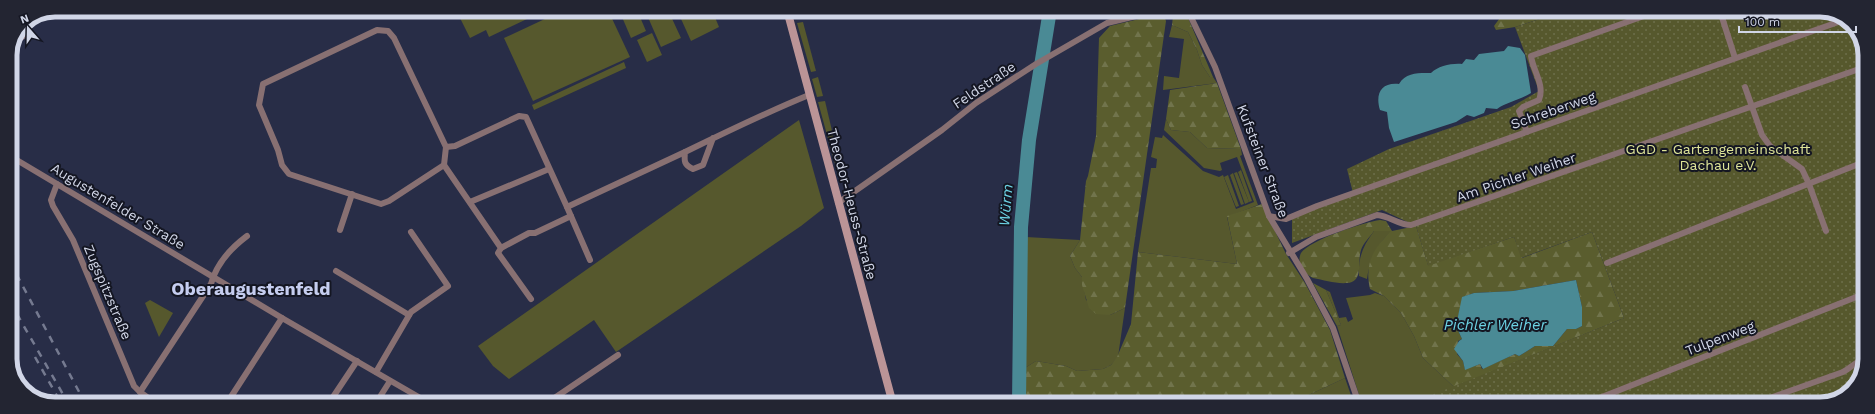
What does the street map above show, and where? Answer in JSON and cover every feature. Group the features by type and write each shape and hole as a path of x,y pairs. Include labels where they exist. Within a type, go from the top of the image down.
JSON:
{"street":[{"name":"Theodor-Heuss-Straße","path":"788,17 891,397"},
{"name":"Feldstraße","path":"838,204 942,130 976,103 1036,64 1107,23 1130,17"},
{"name":"Kufsteiner Straße","path":"1191,17 1215,67 1269,216 1307,279 1333,328 1357,397"},
{"path":"1527,132 1519,111 1523,107 1539,100 1542,88 1531,56 1641,17"},
{"path":"1724,17 1735,58"},
{"name":"Schreberweg","path":"1269,216 1286,219 1317,206 1839,22"},
{"path":"444,166 389,201 381,204 290,174 282,165 278,150 259,105 263,84 376,30 388,31 394,38 446,147 444,166 501,248"},
{"path":"21,37 26,34"},
{"name":"Am Pichler Weiher","path":"1290,253 1322,235 1377,215 1385,216 1402,225 1411,225 1858,70"},
{"path":"1745,87 1762,135 1770,146 1802,169 1826,231"},
{"path":"567,207 713,138 809,95"},
{"path":"446,147 454,146 519,116 526,117 590,260"},
{"path":"685,152 685,165 693,169 698,168 706,160 713,138"},
{"name":"Augustenfelder Straße","path":"17,160 282,318 376,372 416,397"},
{"path":"1607,263 1858,164"},
{"path":"470,202 549,169"},
{"name":"Zugspitzstraße","path":"57,184 52,196 53,206 73,240 134,386 147,397"},
{"path":"340,230 352,194"},
{"path":"530,299 498,253 501,248 529,233 535,233 571,216"},
{"path":"376,372 409,315 448,286 411,232"},
{"path":"140,392 211,284 213,276 233,246 247,236"},
{"path":"336,271 409,315"},
{"name":"Tulpenweg","path":"1602,397 1858,296"},
{"path":"231,397 282,318"},
{"path":"556,397 618,355"},
{"path":"333,397 357,361"},
{"path":"1773,397 1843,372 1858,361"},
{"path":"380,397 390,381"}],"green space":[{"path":"460,17 531,17 489,37 486,30 470,38"},
{"path":"549,17 611,17 630,57 533,101 504,38"},
{"path":"622,17 640,17 646,31 631,38"},
{"path":"648,17 671,17 681,38 661,47"},
{"path":"680,17 715,17 719,27 691,41"},
{"path":"1148,17 1164,17 1166,21 1125,308 1110,315 1096,314 1089,308 1082,285 1082,277 1075,268 1070,256 1080,240 1086,181 1096,136 1099,38 1110,26"},
{"path":"1173,17 1188,17 1213,77 1210,77 1202,65 1197,50 1188,32 1172,25"},
{"path":"1501,17 1546,17 1515,27 1496,30 1494,26"},
{"name":"GGD - Gartengemeinschaft Dachau e.V.","path":"1546,17 1820,17 1839,22 1849,30 1857,45 1858,53 1858,359 1855,374 1849,384 1837,393 1825,397 1426,397 1624,318 1592,232 1521,258 1514,237 1428,266 1416,226 1382,210 1292,243 1292,218 1353,193 1347,169 1389,149 1511,107 1539,91 1515,27"},
{"path":"803,22 816,71 811,72 797,23"},
{"path":"1172,25 1188,32 1197,50 1202,65 1210,77 1213,77 1217,83 1163,90 1164,76 1179,78 1184,39 1169,37"},
{"path":"652,33 662,55 647,62 637,40"},
{"path":"624,62 626,68 534,110 532,105"},
{"path":"818,77 823,96 817,97 812,79"},
{"path":"1217,83 1241,149 1207,148 1190,132 1171,130 1166,119 1170,90"},
{"path":"825,101 841,169 837,171 818,102"},
{"path":"1166,119 1171,130 1190,132 1207,148 1241,149 1242,155 1240,156 1258,205 1227,217 1237,264 1138,252 1151,168 1156,168 1157,159 1151,157 1155,137 1162,138 1163,135 1203,171 1219,177 1223,175 1236,209 1254,202 1237,157 1220,163 1222,170 1220,171 1204,168 1164,130"},
{"path":"799,120 824,208 801,226 616,352 594,320 509,379 493,366 478,346"},
{"path":"1241,170 1252,201 1249,202 1238,172"},
{"path":"1237,172 1249,202 1245,204 1234,173"},
{"path":"1233,173 1244,204 1241,205 1230,175"},
{"path":"1228,175 1239,206 1236,207 1224,177"},
{"path":"1262,204 1286,254 1305,283 1330,330 1345,378 1304,397 1024,397 1025,368 1036,361 1066,366 1077,371 1103,369 1111,365 1117,357 1131,324 1138,252 1237,264 1227,216"},
{"path":"1372,221 1386,221 1392,231 1416,226 1428,265 1514,237 1522,258 1592,232 1624,318 1454,387 1423,358 1414,336 1401,313 1384,296 1370,289 1368,271 1372,257 1375,250 1391,231 1374,231 1365,242 1360,255 1358,275 1352,282 1339,283 1313,278 1304,271 1300,264 1301,253 1306,248 1338,232","holes":["1576,280 1582,307 1582,326 1576,329 1567,329 1553,346 1535,346 1519,356 1515,354 1482,369 1480,364 1465,369 1463,361 1457,354 1458,341 1462,339 1456,326 1463,297 1474,293 1513,291"]},
{"path":"1374,231 1392,231 1378,246 1370,265 1367,279 1359,276 1359,263 1364,247"},
{"path":"1026,237 1080,240 1070,256 1075,268 1082,277 1086,300 1110,315 1125,308 1118,357 1111,365 1103,369 1077,371 1066,366 1036,361 1025,368"},
{"path":"1313,283 1326,290 1341,325 1337,326"},
{"path":"1326,290 1330,292 1339,318 1346,317 1348,322 1353,319 1346,298 1375,293 1384,296 1401,313 1414,336 1423,358 1454,387 1428,397 1360,397 1337,326 1341,325"},
{"path":"150,300 173,313 159,337 145,303"},
{"path":"1345,378 1352,397 1304,397"}],"water":[{"path":"1508,46 1520,48 1525,55 1531,93 1497,109 1486,108 1484,113 1474,117 1467,115 1456,122 1394,142 1389,128 1387,112 1380,110 1378,99 1381,90 1384,87 1399,84 1409,75 1431,73 1437,68 1454,64 1462,64 1466,59 1474,60 1479,54 1504,51"},
{"name":"Pichler Weiher","path":"1576,280 1582,307 1582,326 1576,329 1567,329 1553,346 1535,346 1519,356 1515,354 1483,369 1480,364 1465,370 1463,361 1454,349 1462,339 1456,326 1462,297 1474,293 1513,291"}],"waterway":[{"name":"Würm","path":"1019,397 1021,227 1029,140 1049,17"}],"railway":[{"path":"17,275 82,397"},
{"path":"17,314 65,397"},
{"path":"35,357 58,397"}],"district":[{"name":"Oberaugustenfeld","path":"251,288"}]}
